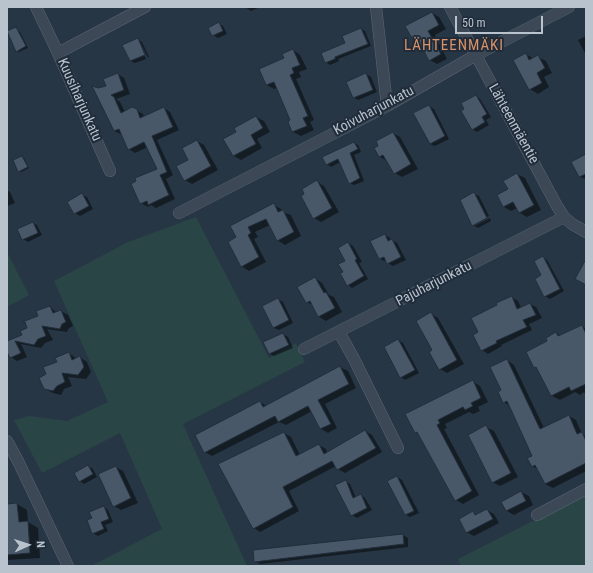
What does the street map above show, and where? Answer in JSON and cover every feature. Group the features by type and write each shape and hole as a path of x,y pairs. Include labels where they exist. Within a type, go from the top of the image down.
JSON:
{"street":[{"path":"36,7 58,53"},
{"name":"Kuusiharjunkatu","path":"110,171 58,53 145,7"},
{"path":"376,7 387,106"},
{"name":"Lähteenmäentie","path":"450,7 564,217 572,224 586,232"},
{"name":"Koivuharjunkatu","path":"179,213 387,106 476,55 569,7"},
{"name":"Pajuharjunkatu","path":"304,350 564,217"},
{"path":"339,332 398,448"},
{"path":"7,441 68,566"},
{"path":"537,514 586,489"}],"green space":[{"path":"196,217 269,358 296,343 305,362 183,424 247,566 91,566 162,529 120,433 42,473 14,420 29,416 67,421 108,402 54,281 128,242"},
{"path":"7,252 29,295 7,307"},
{"path":"586,494 586,565 461,566 458,559"}],"building":[{"path":"432,12 439,25 428,31 441,54 429,61 422,47 418,49 405,26"},
{"path":"219,22 223,31 212,36 208,28"},
{"path":"16,27 26,46 16,52 7,31"},
{"path":"361,28 368,44 335,57 335,59 325,63 321,53 345,43 342,36"},
{"path":"138,38 145,55 130,61 122,45"},
{"path":"293,49 300,65 292,68 294,73 290,75 308,116 303,118 307,126 292,132 288,122 290,120 274,82 266,85 259,69 284,58 282,54"},
{"path":"526,53 529,60 538,55 545,68 537,73 542,83 529,90 513,60"},
{"path":"118,73 124,90 111,95 114,97 121,113 132,107 137,109 140,118 164,107 173,127 152,136 167,172 160,175 169,195 148,205 147,201 140,204 131,184 136,181 135,178 157,169 144,142 128,150 119,129 114,131 92,86 98,88 106,86 103,79"},
{"path":"366,73 373,90 353,98 346,82"},
{"path":"476,95 487,114 482,117 485,122 472,130 461,111 464,109 461,103"},
{"path":"429,105 445,136 430,144 413,113"},
{"path":"256,116 263,128 251,135 256,144 233,156 223,139 236,132 234,128"},
{"path":"393,132 411,164 394,174 383,155 379,157 374,148 378,146 376,141"},
{"path":"197,140 211,166 184,181 176,166 188,160 182,148"},
{"path":"354,142 358,149 350,153 360,178 349,184 338,159 326,165 322,157"},
{"path":"586,154 586,174 579,177 571,162"},
{"path":"22,156 28,167 18,172 13,160"},
{"path":"517,173 534,205 519,213 513,202 503,207 497,195 508,189 503,181"},
{"path":"317,180 332,208 313,219 301,196 304,194 302,189"},
{"path":"474,192 487,218 472,226 460,200"},
{"path":"82,193 89,206 74,214 67,202"},
{"path":"274,203 278,212 283,210 294,232 277,241 266,219 248,227 251,233 248,235 259,257 241,267 228,242 236,237 230,226"},
{"path":"33,222 38,233 22,240 17,229"},
{"path":"385,234 388,241 392,239 401,257 387,264 384,257 379,259 370,241"},
{"path":"348,242 357,259 355,260 364,276 347,286 340,273 343,272 338,264 345,261 338,248"},
{"path":"543,256 560,289 544,297 535,279 541,275 534,261"},
{"path":"586,259 586,285 575,279"},
{"path":"315,277 335,308 318,317 310,301 306,303 297,287"},
{"path":"512,296 517,309 530,303 536,315 523,320 527,327 496,341 497,343 481,351 473,335 478,332 471,318 497,305 496,303"},
{"path":"278,298 289,320 273,328 262,306"},
{"path":"50,306 53,313 61,310 66,322 62,324 60,329 42,326 46,336 38,339 34,345 15,341 21,353 10,358 7,352 7,341 22,335 20,331 27,328 25,322 22,322 38,316 36,311"},
{"path":"431,312 457,360 439,370 429,352 432,350 416,321"},
{"path":"582,325 586,334 586,384 571,391 569,387 551,396 536,367 534,368 526,352 547,341 546,338 556,332 558,336"},
{"path":"283,333 289,345 269,354 263,342"},
{"path":"398,339 415,370 400,378 384,347"},
{"path":"69,352 72,360 80,356 84,367 78,375 62,373 65,382 57,386 53,391 44,389 39,378 46,374 43,367 57,362 55,358"},
{"path":"507,359 540,429 569,415 577,434 582,432 586,441 586,463 545,484 535,465 532,467 527,458 532,456 507,401 503,403 498,392 501,390 490,367"},
{"path":"340,366 349,384 318,400 331,424 320,429 308,406 278,422 275,416 204,453 195,435 260,401 263,407"},
{"path":"473,380 481,398 471,403 473,406 465,410 463,407 438,420 440,423 437,425 472,491 455,501 417,432 415,433 405,414"},
{"path":"486,425 511,473 492,483 468,435"},
{"path":"365,430 376,448 337,470 332,461 283,487 293,507 253,529 218,464 284,432 296,456 319,444 324,454"},
{"path":"88,465 93,474 79,482 74,473"},
{"path":"116,466 131,498 113,507 98,474"},
{"path":"397,476 414,511 405,515 387,481"},
{"path":"346,480 353,498 361,494 367,508 351,516 335,485"},
{"path":"521,491 526,501 506,511 501,502"},
{"path":"17,503 19,522 28,521 30,553 7,555 7,504"},
{"path":"104,506 109,519 101,522 104,529 92,534 87,520 92,518 89,512"},
{"path":"487,509 493,519 466,533 459,519 473,511 475,515"},
{"path":"403,534 404,544 254,562 253,550"}],"district":[{"name":"LÄHTEENMÄKI","path":"454,46"}]}
